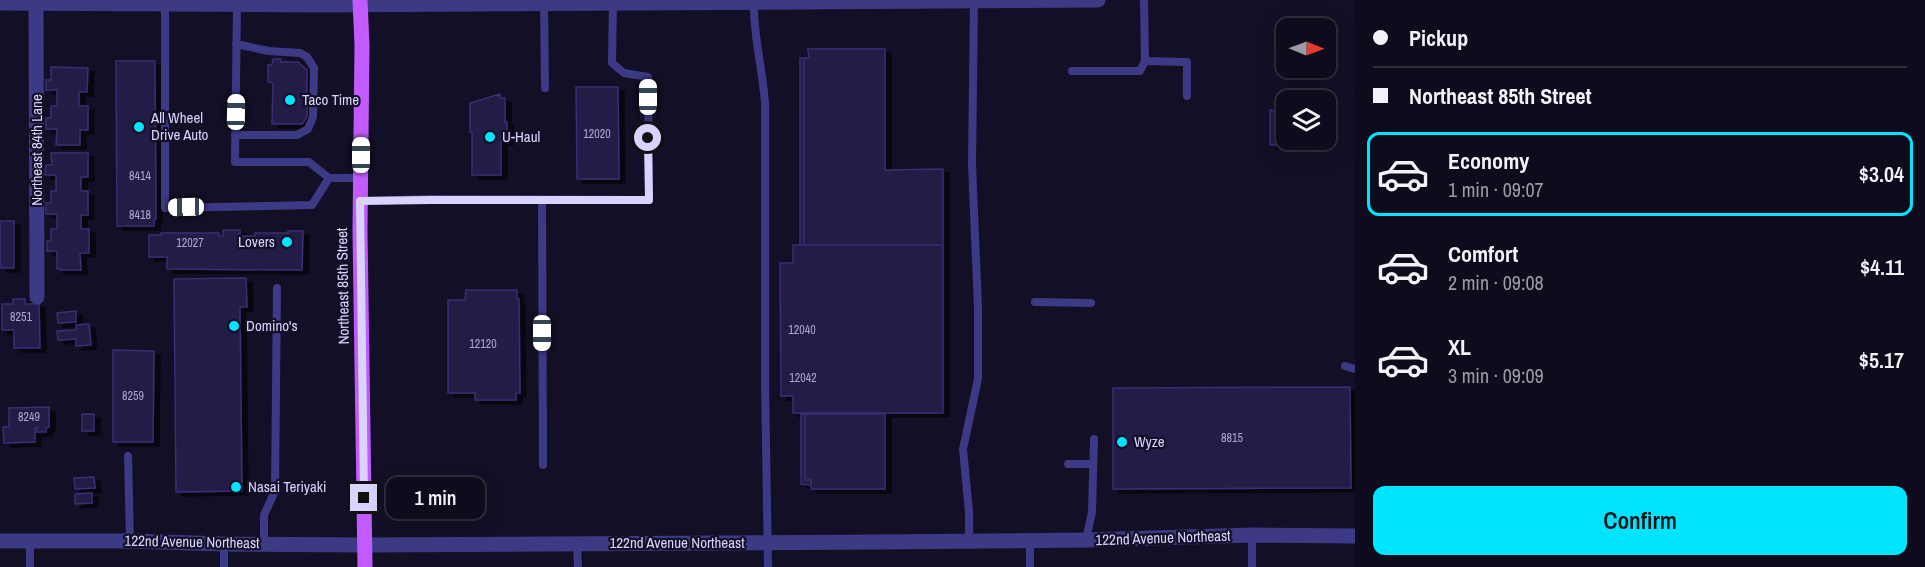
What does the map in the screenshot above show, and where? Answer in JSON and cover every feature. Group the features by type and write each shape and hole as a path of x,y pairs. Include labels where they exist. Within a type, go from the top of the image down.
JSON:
{"main road":[{"name":"Northeast 85th Street","path":"362,1 360,201 365,567"}],"street":[{"path":"0,3 1098,0"},
{"name":"Northeast 84th Lane","path":"36,2 37,297"},
{"name":"122nd Avenue Northeast","path":"0,541 365,545 1086,540 1252,535 1355,536"}],"lane":[{"path":"1072,71 1140,71 1144,62 1144,0"},
{"path":"360,201 649,200 648,77 624,73 612,63 612,1"},
{"path":"969,541 969,512 963,449 978,379 978,307 972,165 974,1"},
{"path":"754,2 765,104 765,397 768,567"},
{"path":"165,3 165,208 312,205 329,178"},
{"path":"544,3 545,88"},
{"path":"237,4 235,162 309,162 329,178 360,178"},
{"path":"235,135 297,135 308,129 313,117 314,68 307,57 300,53 269,51 236,44"},
{"path":"1144,62 1187,62 1187,96"},
{"path":"542,200 543,465"},
{"path":"264,544 264,515 275,491 278,288"},
{"path":"1035,302 1091,303"},
{"path":"1345,366 1355,369"},
{"path":"1086,540 1092,512 1094,439"},
{"path":"128,456 130,541"},
{"path":"1068,464 1094,464"},
{"path":"1252,535 1252,567"},
{"path":"1030,540 1030,567"},
{"path":"30,541 30,567"},
{"path":"224,544 224,567"},
{"path":"577,544 578,567"}],"building":[{"path":"808,49 885,49 885,170 943,169 943,245 804,245 804,58 809,58"},
{"path":"800,58 804,58 804,245 800,245"},
{"name":"Taco Time","path":"273,59 281,59 281,62 298,62 307,70 307,117 302,124 272,124 273,83 268,82 268,65 272,65"},
{"path":"116,61 155,61 156,219 154,219 154,226 117,226"},
{"path":"51,67 88,68 87,92 79,92 79,106 88,106 88,130 80,130 80,145 56,145 57,129 46,129 46,118 51,118 51,106 57,106 57,90 46,90 46,80 51,80"},
{"path":"576,87 618,87 619,179 577,179"},
{"name":"U-Haul","path":"500,94 500,98 505,98 505,122 507,122 507,141 501,141 501,175 472,175 470,103"},
{"path":"1270,110 1276,111 1276,145 1270,145"},
{"path":"51,153 88,153 88,177 81,177 81,191 88,191 88,215 81,215 81,229 89,229 89,253 80,253 81,270 57,269 57,251 47,251 47,241 51,241 51,229 57,229 57,214 46,214 46,203 51,203 51,191 56,191 56,175 45,175 46,165 52,165"},
{"path":"0,221 14,221 14,268 0,268"},
{"path":"223,230 240,230 240,236 255,236 255,233 303,231 302,270 167,269 167,257 149,257 149,235 219,233 219,236 223,236"},
{"path":"793,245 943,245 943,413 793,413 793,396 781,396 780,263 793,263"},
{"path":"246,278 247,307 240,307 242,491 176,492 174,279"},
{"path":"466,290 517,290 520,393 516,393 516,400 475,400 475,393 448,393 448,300 465,300"},
{"path":"13,299 25,299 25,304 39,304 40,348 14,348 14,330 2,330 2,304 13,304"},
{"path":"76,311 76,322 58,323 57,313"},
{"path":"89,324 91,345 76,346 76,339 58,340 57,331 76,330 76,325"},
{"path":"113,350 154,351 153,442 113,442"},
{"path":"1350,387 1351,488 1113,489 1113,388"},
{"path":"49,407 49,427 46,428 46,432 37,432 37,427 35,428 35,442 4,443 3,427 9,427 9,408"},
{"path":"82,414 94,414 94,431 82,431"},
{"path":"801,414 805,414 805,480 811,480 811,485 801,484"},
{"path":"805,414 885,414 885,489 811,489 811,480 805,480"},
{"path":"94,477 95,488 75,489 74,478"},
{"path":"92,493 92,503 75,504 75,494"}],"place":[{"name":"Taco Time","path":"290,100"},
{"name":"All Wheel Drive Auto","path":"139,127"},
{"name":"U-Haul","path":"490,137"},
{"name":"Lovers","path":"287,242"},
{"name":"Domino's","path":"234,326"},
{"name":"Wyze","path":"1122,442"},
{"name":"Nasai Teriyaki","path":"236,487"}],"route":[{"path":"364,498 360,201 649,200 648,138"}]}
